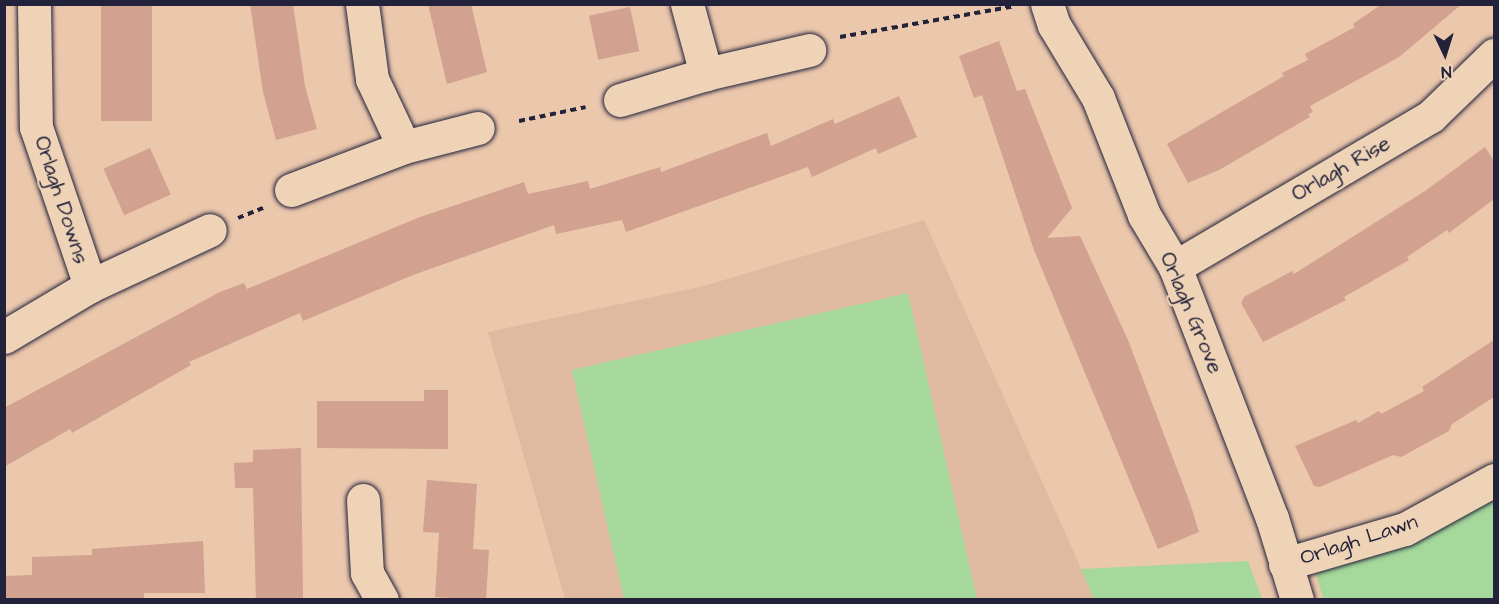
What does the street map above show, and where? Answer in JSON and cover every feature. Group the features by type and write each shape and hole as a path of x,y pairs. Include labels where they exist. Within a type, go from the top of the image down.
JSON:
{"street":[{"name":"Orlagh Downs","path":"34,4 36,127 90,286"},
{"path":"362,4 372,79 404,147"},
{"path":"687,4 706,74"},
{"name":"Orlagh Grove","path":"1047,4 1054,25 1098,98 1144,214 1175,267 1272,518 1297,600"},
{"path":"620,100 706,74 810,50"},
{"name":"Orlagh Rise","path":"1175,267 1431,116 1494,55"},
{"path":"291,190 404,147 478,128"},
{"name":"Orlagh Downs","path":"4,337 90,286 210,230"},
{"name":"Orlagh Lawn","path":"1285,564 1405,530 1494,480"},
{"path":"363,500 367,573 382,600"}],"path":[{"path":"840,37 1015,6"},
{"path":"519,121 586,107"}],"shaded area":[{"path":"924,220 1095,599 565,599 488,332 704,286"}],"green space":[{"path":"908,293 977,599 624,599 572,370"},
{"path":"1494,488 1494,599 1323,599 1316,573 1319,567"},
{"path":"1248,561 1262,599 1094,599 1081,569"}],"building":[{"path":"250,4 293,4 305,86 317,129 276,140 263,92"},
{"path":"428,4 471,4 487,72 447,84"},
{"path":"1382,4 1462,4 1399,57 1310,106 1313,112 1308,114 1310,117 1219,170 1188,183 1167,144 1284,76 1282,73 1308,60 1305,54 1355,27 1353,24"},
{"path":"101,6 152,6 152,121 101,121"},
{"path":"630,7 639,51 598,60 589,16"},
{"path":"999,41 1017,91 1025,89 1072,208 1047,238 1080,236 1128,340 1190,503 1199,532 1158,549 1034,250 982,95 974,98 959,56"},
{"path":"899,96 917,137 878,154 876,148 812,177 808,167 626,232 622,220 556,234 554,225 413,275 303,321 300,313 189,362 191,365 72,433 70,429 4,467 4,408 220,292 244,283 247,289 420,217 524,182 528,194 588,181 590,189 660,167 661,172 767,133 771,146 833,119 835,124"},
{"path":"1485,147 1494,161 1494,199 1449,233 1447,230 1407,257 1409,260 1344,297 1346,300 1263,342 1241,303 1244,297 1292,271 1294,274 1425,191"},
{"path":"150,148 171,195 124,215 103,169"},
{"path":"1494,340 1494,397 1452,424 1449,431 1401,457 1393,455 1320,487 1314,486 1295,446 1356,420 1358,423 1379,411 1381,414 1424,391 1422,387"},
{"path":"424,390 448,390 448,449 317,448 317,401 424,401"},
{"path":"301,448 303,598 256,600 253,488 235,488 234,463 253,462 253,450"},
{"path":"427,480 477,484 473,549 489,550 486,600 435,597 439,533 423,532"},
{"path":"203,541 205,593 144,593 144,598 4,600 4,576 32,575 32,557 92,555 92,549"}]}
